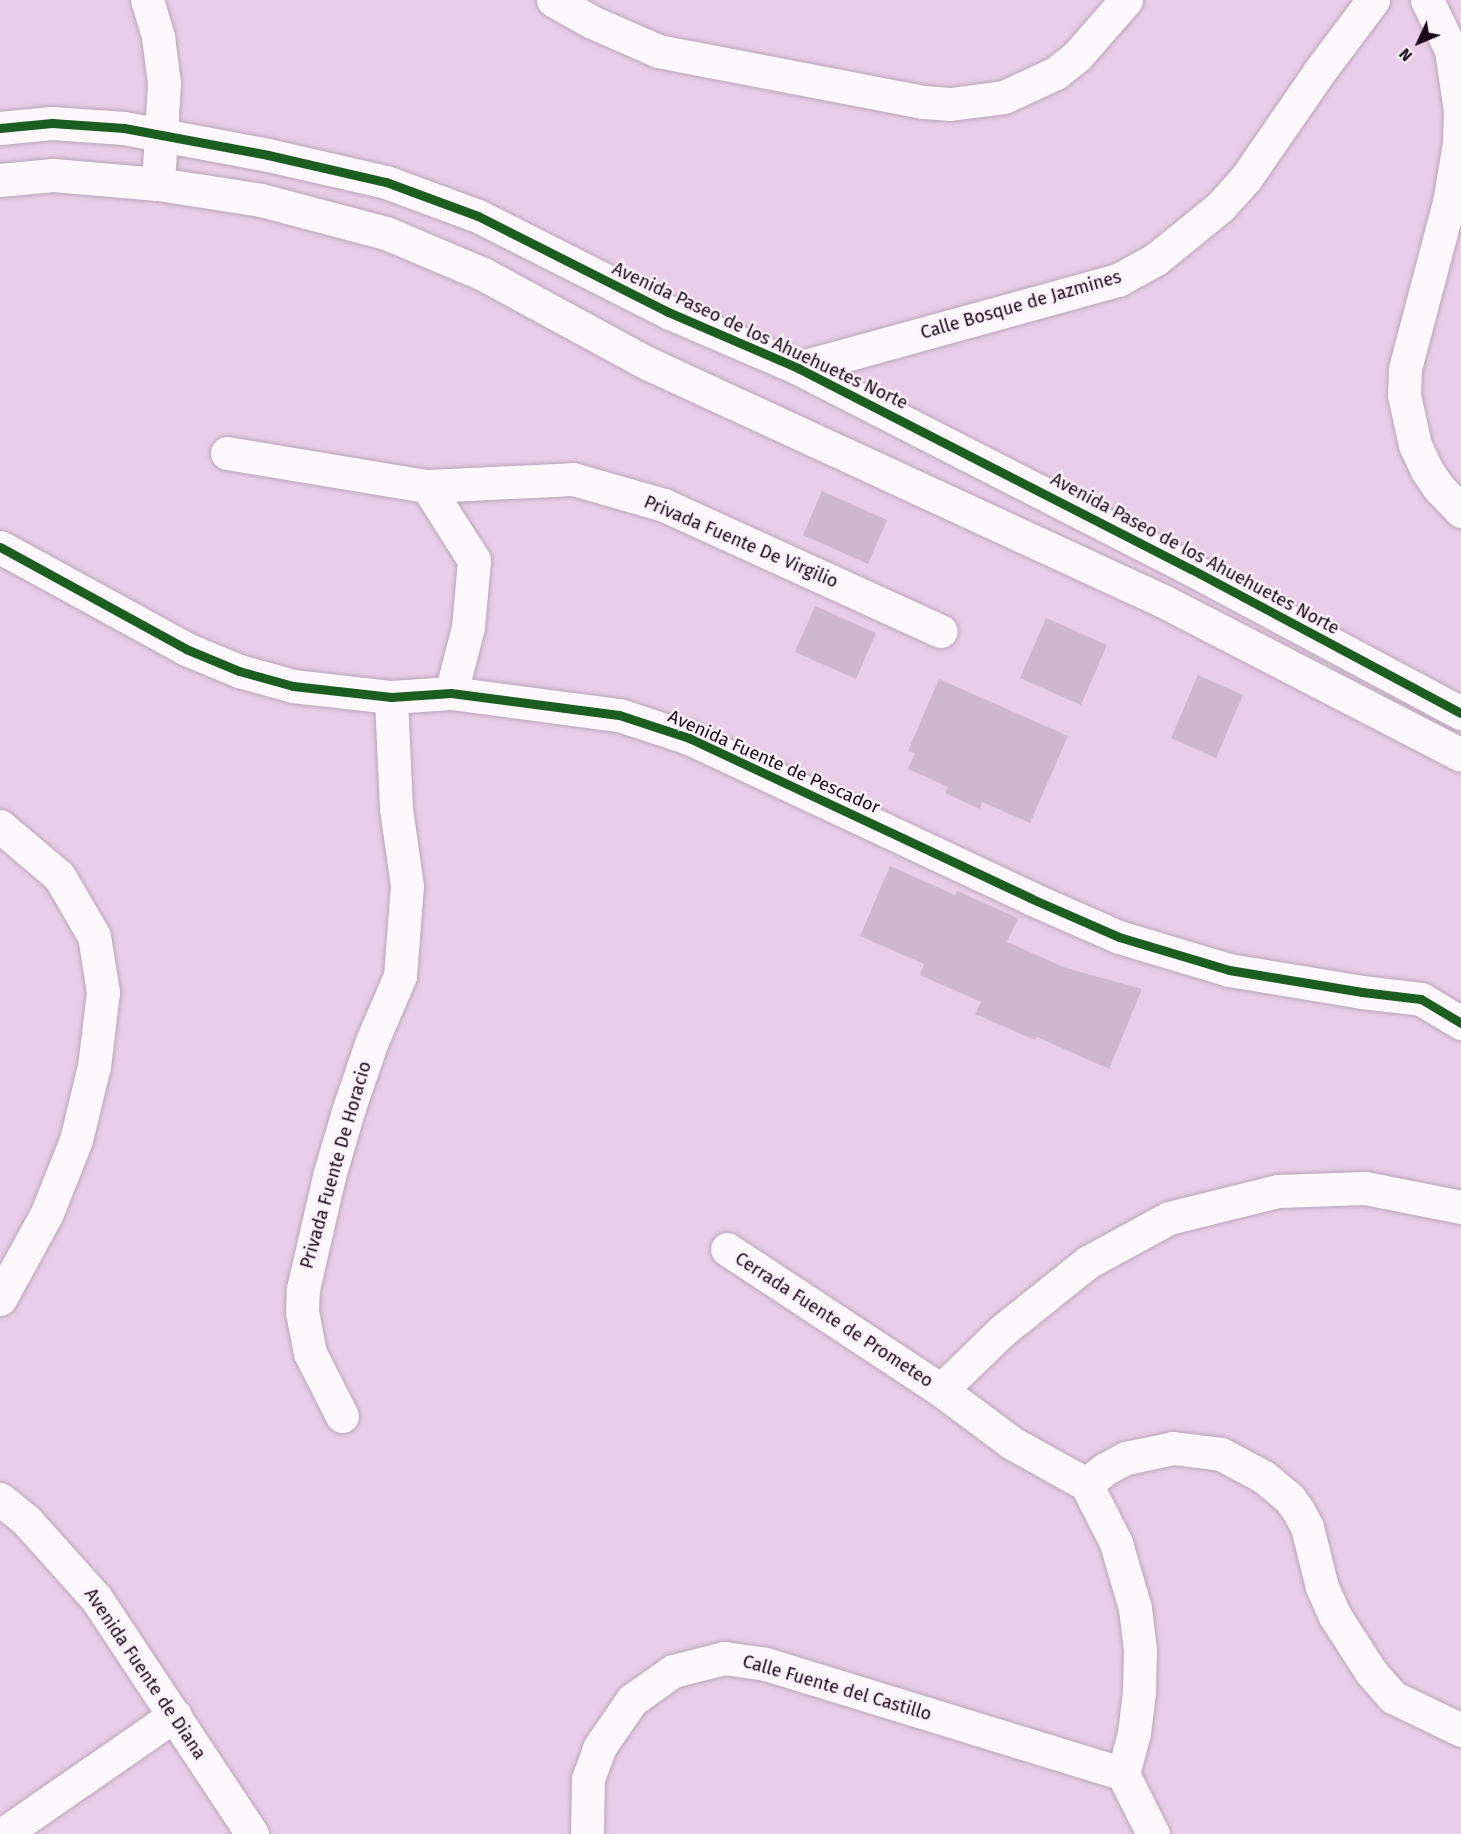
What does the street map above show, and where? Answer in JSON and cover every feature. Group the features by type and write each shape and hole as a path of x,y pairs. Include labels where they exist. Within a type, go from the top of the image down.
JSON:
{"street":[{"path":"147,0 158,37 164,83 158,184"},
{"path":"553,0 592,22 658,51 923,102 950,104 1004,97 1056,73 1078,55 1126,0"},
{"name":"Calle Bosque de Jazmines","path":"798,368 1118,280 1156,259 1213,213 1246,178 1372,0"},
{"path":"1427,0 1451,50 1458,91 1460,143 1451,192 1405,369 1404,395 1415,445 1426,469 1439,488 1461,511"},
{"name":"Avenida Paseo de los Ahuehuetes Norte","path":"0,128 89,124 160,135 268,155 386,182 478,216 668,312 798,368 1191,569 1461,713"},
{"path":"0,180 53,175 158,184 261,200 386,233 483,274 647,363 1163,601 1461,755"},
{"name":"Privada Fuente De Virgilio","path":"227,453 427,486 573,479 664,505 941,631"},
{"path":"427,486 474,560 468,627 451,693"},
{"name":"Avenida Fuente de Pescador","path":"0,547 186,650 239,671 293,686 392,697 451,693 619,715 689,738 1030,898 1119,937 1230,970 1362,992 1421,999 1461,1023"},
{"name":"Privada Fuente De Horacio","path":"342,1416 310,1353 303,1322 303,1289 329,1176 349,1108 372,1041 400,976 407,886 396,809 392,697"},
{"path":"0,826 59,876 94,936 103,992 94,1066 76,1140 47,1213 0,1299"},
{"path":"941,1390 1003,1330 1088,1262 1169,1218 1278,1191 1365,1188 1461,1207"},
{"name":"Cerrada Fuente de Prometeo","path":"727,1249 941,1390 1012,1443 1086,1484"},
{"path":"1154,1834 1124,1774 1134,1733 1139,1692 1140,1650 1135,1608 1116,1543 1086,1484 1105,1469 1126,1458 1173,1448 1221,1454 1244,1464 1264,1477 1290,1499 1299,1512 1307,1527 1322,1587 1335,1616 1371,1672 1394,1697 1461,1730"},
{"name":"Avenida Fuente de Diana","path":"0,1499 26,1520 96,1598 175,1715 242,1829"},
{"name":"Calle Fuente del Castillo","path":"587,1834 588,1779 599,1748 632,1700 673,1671 724,1658 766,1664 1124,1774"},
{"path":"3,1834 175,1715"}],"building":[{"path":"822,491 887,520 868,564 803,535"},
{"path":"815,606 876,633 856,679 795,652"},
{"path":"1046,618 1107,645 1081,705 1020,678"},
{"path":"1198,675 1243,695 1216,758 1171,738"},
{"path":"939,679 1068,736 1030,823 982,802 980,809 945,793 948,787 908,769 915,753 908,751"},
{"path":"890,866 955,895 957,891 1018,918 1007,942 1066,968 1142,989 1109,1069 1037,1037 1035,1040 975,1014 981,1002 920,975 924,964 860,936"}],"cycle path":[{"path":"0,128 52,123 124,128 268,155 386,182 478,216 668,312 798,368 1191,569 1461,713"},
{"path":"0,547 186,649 239,671 293,686 391,697 451,693 619,715 689,738 1030,898 1119,937 1229,970 1362,992 1421,999 1461,1023"}]}
